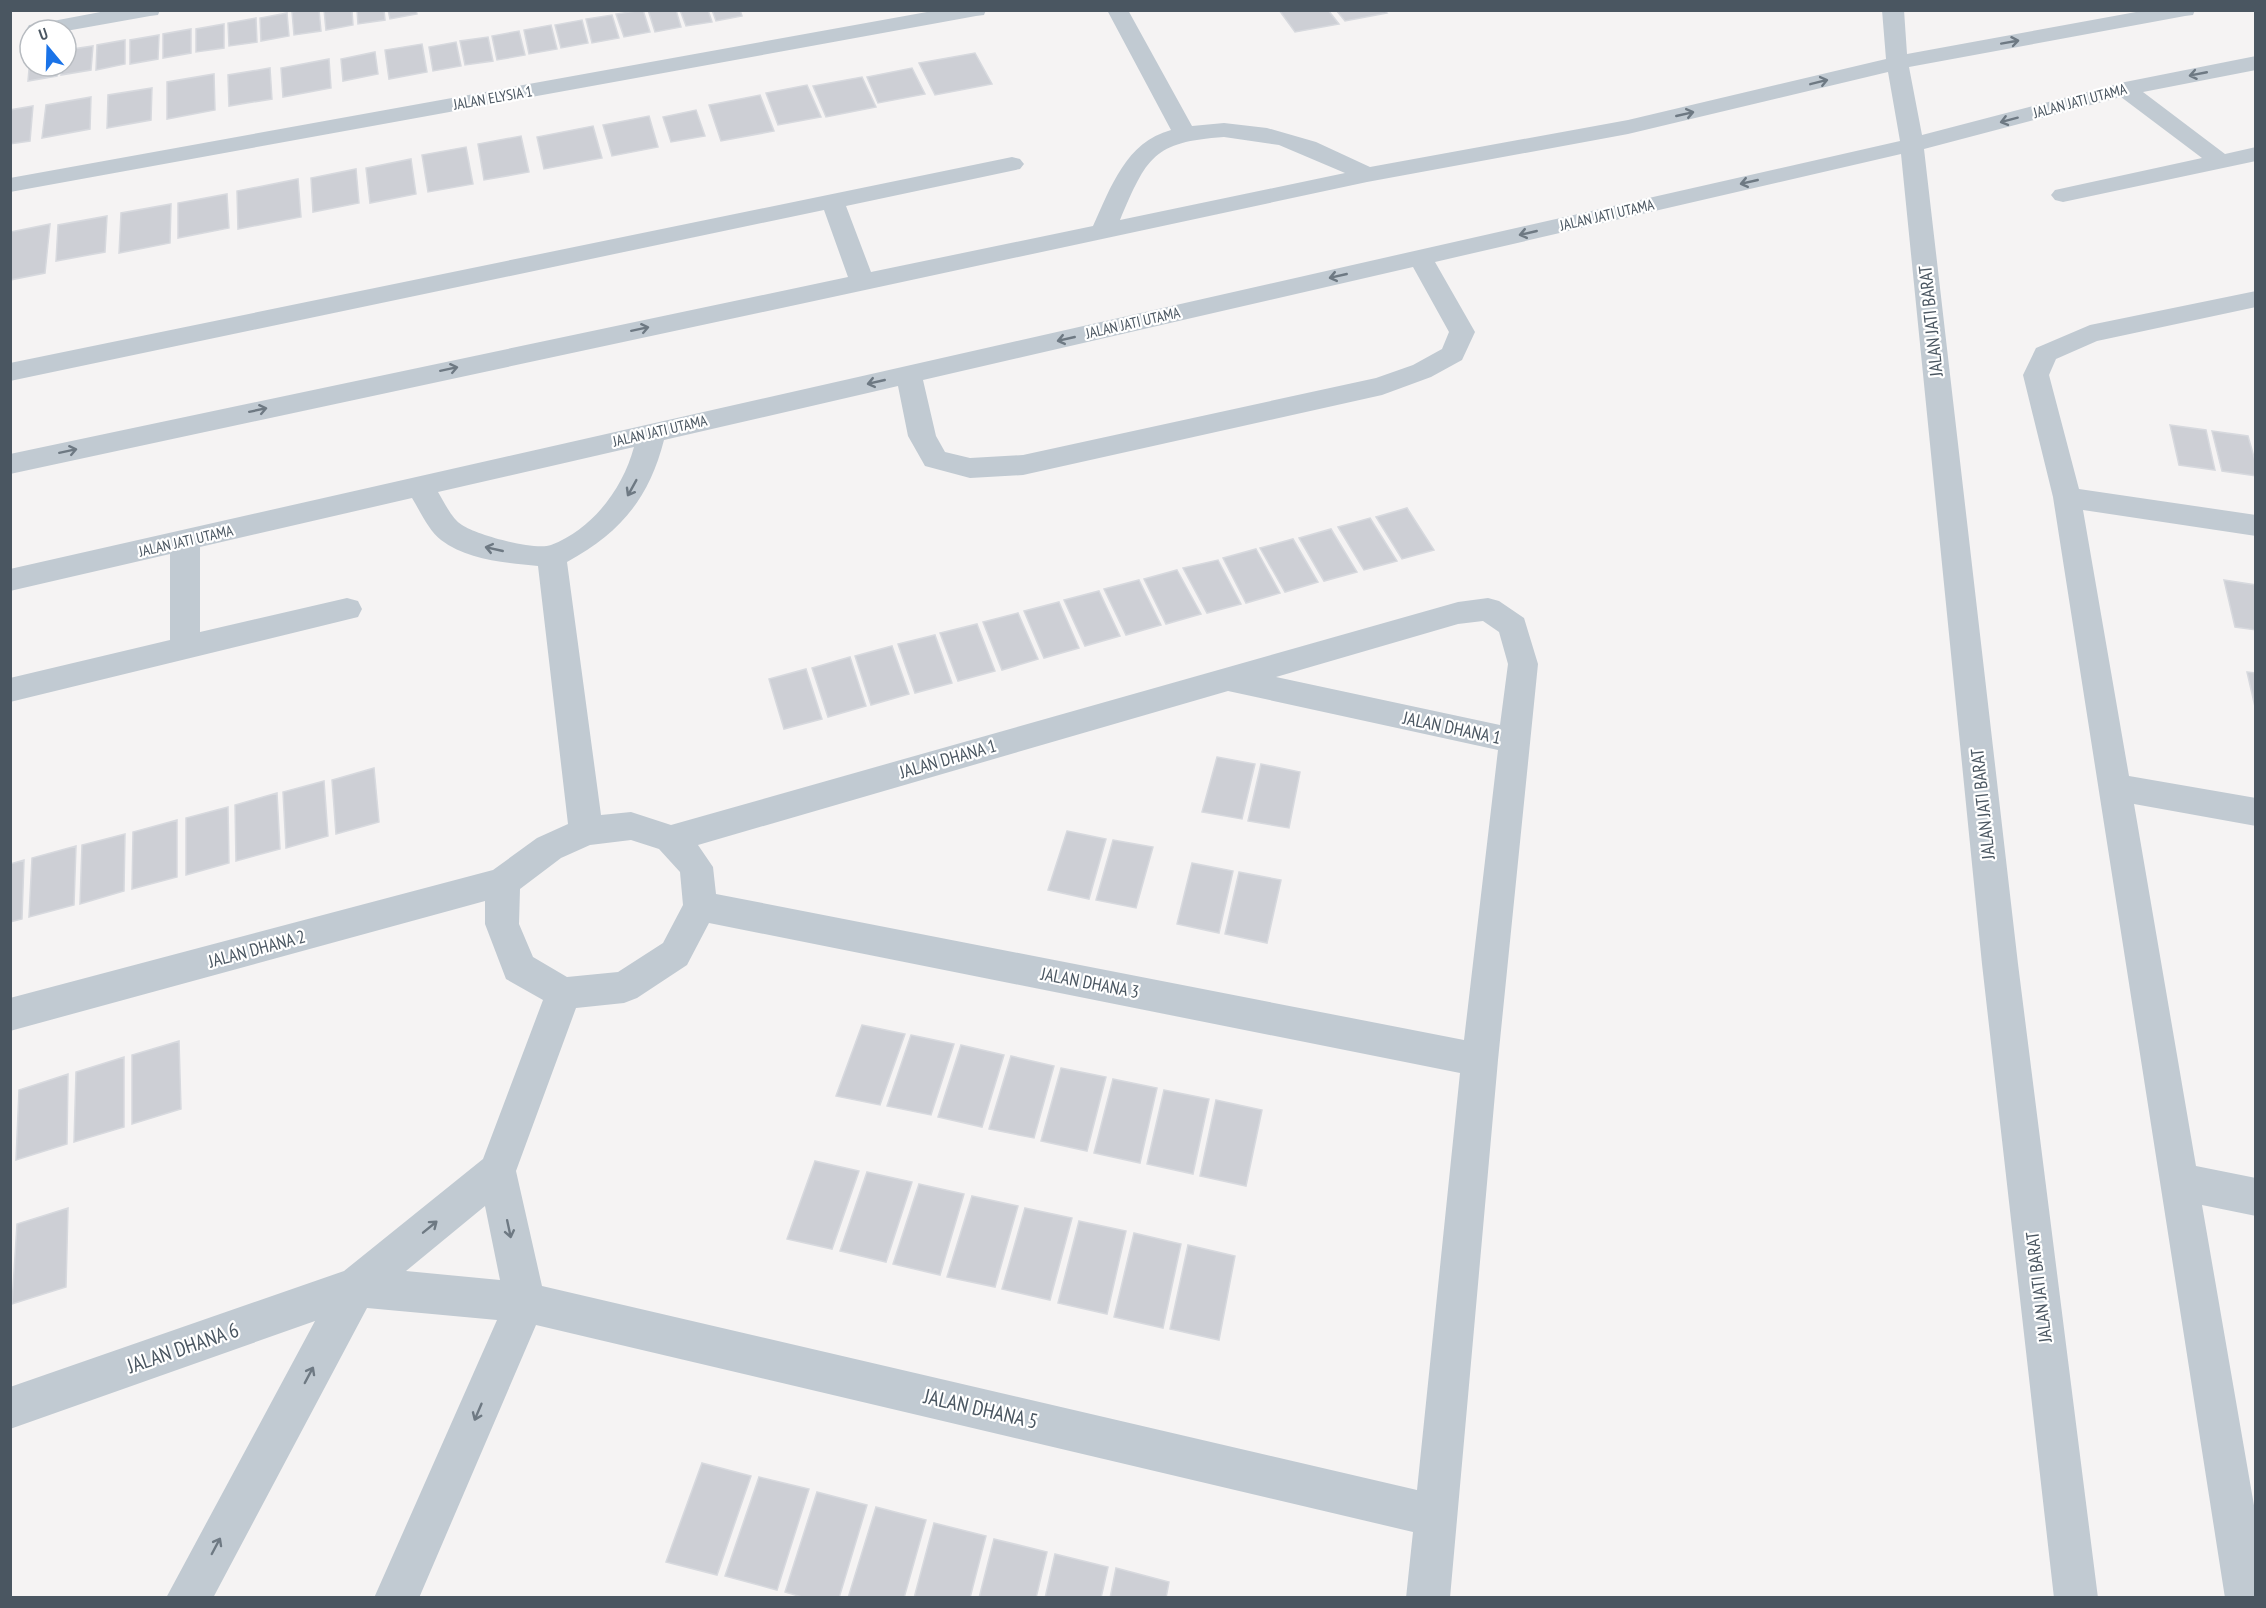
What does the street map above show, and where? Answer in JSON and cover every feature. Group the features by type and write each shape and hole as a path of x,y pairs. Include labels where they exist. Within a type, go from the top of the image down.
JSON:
{"street":[{"path":"78,22 150,10"},
{"name":"JALAN ELYSIA 1","path":"10,185 976,10"},
{"path":"1117,10 1185,134"},
{"name":"JALAN JATI BARAT","path":"1893,10 1897,63 1912,145 2000,964 2076,1598"},
{"path":"10,464 862,281 1367,176 1628,127 1762,97 1897,63 2185,10"},
{"name":"JALAN JATI UTAMA","path":"10,580 185,542 418,486 1912,145 2125,89 2256,63"},
{"path":"2125,89 2220,161"},
{"path":"1102,232 1131,171 1164,139 1185,134 1234,129 1266,133 1326,153 1367,176"},
{"path":"2063,195 2256,154"},
{"path":"10,372 1012,164"},
{"path":"833,202 862,281"},
{"path":"909,375 922,436 935,459 970,468 1023,465 1382,386 1422,371 1453,354 1462,332 1420,257"},
{"path":"2247,1598 2067,497 2036,375 2045,354 2090,334 2256,300"},
{"path":"418,486 450,532 474,544 500,551 552,557 582,541 609,518 629,495 642,471 652,433"},
{"path":"2067,497 2256,526"},
{"path":"185,542 185,648"},
{"path":"552,557 586,831"},
{"path":"10,690 347,609"},
{"name":"JALAN DHANA 1","path":"671,839 1225,679 1458,612 1488,609 1513,626 1523,663 1515,741 1225,679"},
{"path":"1428,1598 1480,1060 1515,741"},
{"path":"2115,787 2256,812"},
{"path":"631,825 671,839 696,867 700,906 675,954 624,987 564,993 519,968 502,924 503,882 549,848 586,831 631,825"},
{"name":"JALAN DHANA 2","path":"10,1015 503,882"},
{"name":"JALAN DHANA 3","path":"700,906 1480,1060"},
{"path":"188,1598 356,1287 497,1171 564,993"},
{"path":"396,1598 525,1302 497,1171"},
{"path":"2180,1182 2256,1197"},
{"name":"JALAN DHANA 5","path":"356,1287 525,1302 1437,1516"},
{"name":"JALAN DHANA 6","path":"10,1408 356,1287"}],"building":[{"path":"319,10 321,31 294,35 292,12"},
{"path":"324,10 352,10 353,25 326,30"},
{"path":"357,10 384,10 385,20 358,24"},
{"path":"388,10 416,10 417,14 390,19"},
{"path":"643,10 650,32 624,37 616,14"},
{"path":"648,10 676,10 681,27 655,32"},
{"path":"680,10 708,10 712,22 686,26"},
{"path":"712,10 740,10 742,16 716,21"},
{"path":"1279,10 1328,10 1339,24 1295,32"},
{"path":"1336,10 1384,10 1387,13 1345,21"},
{"path":"287,13 289,36 261,41 260,18"},
{"path":"612,15 619,38 592,43 586,19"},
{"path":"256,18 257,42 229,46 228,23"},
{"path":"582,20 588,43 561,48 555,25"},
{"path":"224,24 224,48 196,52 196,29"},
{"path":"551,25 557,49 529,54 524,30"},
{"path":"191,29 191,53 163,58 163,34"},
{"path":"519,31 525,55 497,60 492,36"},
{"path":"159,35 158,59 130,64 130,40"},
{"path":"488,37 493,61 465,65 460,41"},
{"path":"125,40 125,64 96,70 97,45"},
{"path":"456,42 461,66 433,71 429,47"},
{"path":"422,44 427,72 389,79 385,50"},
{"path":"93,46 91,70 78,72 78,48"},
{"path":"375,52 378,74 343,81 341,59"},
{"path":"975,53 992,84 935,95 919,63"},
{"path":"329,59 331,88 283,97 281,68"},
{"path":"270,68 272,99 229,106 228,75"},
{"path":"912,68 925,94 878,103 867,77"},
{"path":"214,74 215,110 167,119 167,82"},
{"path":"862,77 876,107 826,117 813,86"},
{"path":"28,78 45,78 28,81"},
{"path":"807,85 821,117 778,125 766,93"},
{"path":"152,88 151,120 107,128 108,95"},
{"path":"760,95 774,131 721,141 709,105"},
{"path":"91,97 90,129 42,138 46,105"},
{"path":"33,106 30,141 10,144 10,110"},
{"path":"696,110 705,136 671,142 663,117"},
{"path":"649,116 658,147 612,156 603,125"},
{"path":"593,126 602,158 544,169 537,137"},
{"path":"521,136 529,172 484,180 478,144"},
{"path":"466,147 473,184 428,192 422,155"},
{"path":"411,159 416,194 370,203 366,168"},
{"path":"356,169 359,203 313,212 311,178"},
{"path":"298,179 301,217 238,229 237,191"},
{"path":"227,194 229,228 178,238 178,203"},
{"path":"171,204 170,243 119,253 121,213"},
{"path":"107,216 105,252 56,261 58,225"},
{"path":"50,224 45,273 10,280 10,232"},
{"path":"2170,425 2206,430 2215,470 2179,465"},
{"path":"2212,431 2248,436 2256,464 2256,476 2222,471"},
{"path":"1407,508 1434,550 1402,559 1376,517"},
{"path":"1370,518 1397,561 1364,570 1338,527"},
{"path":"1331,529 1357,572 1324,581 1299,538"},
{"path":"1293,539 1318,582 1285,592 1260,548"},
{"path":"1256,549 1280,593 1246,603 1223,558"},
{"path":"1218,560 1241,604 1207,613 1183,568"},
{"path":"1177,570 1201,614 1166,624 1144,579"},
{"path":"1139,580 1161,625 1126,635 1104,589"},
{"path":"2224,580 2256,585 2256,630 2235,627"},
{"path":"1099,591 1120,636 1085,646 1064,600"},
{"path":"1059,602 1079,648 1044,658 1024,611"},
{"path":"1018,613 1038,659 1002,670 983,622"},
{"path":"977,624 995,671 958,681 940,633"},
{"path":"935,635 952,683 915,693 898,644"},
{"path":"892,646 909,694 871,705 855,656"},
{"path":"850,657 866,706 828,717 812,668"},
{"path":"806,669 822,719 784,729 769,679"},
{"path":"2247,672 2256,673 2256,711"},
{"path":"1217,757 1255,764 1242,819 1202,812"},
{"path":"1261,764 1300,772 1289,828 1248,821"},
{"path":"374,768 379,822 336,834 332,780"},
{"path":"324,781 328,836 286,848 283,792"},
{"path":"277,793 280,849 236,861 235,805"},
{"path":"228,807 229,863 186,875 186,818"},
{"path":"177,820 177,877 132,889 133,832"},
{"path":"1067,831 1106,839 1089,899 1048,890"},
{"path":"125,834 124,891 80,904 82,845"},
{"path":"1113,840 1153,847 1136,908 1096,900"},
{"path":"76,846 74,905 29,917 32,858"},
{"path":"24,860 22,919 10,922 10,864"},
{"path":"1192,863 1233,871 1219,933 1177,924"},
{"path":"1239,872 1281,880 1267,943 1225,934"},
{"path":"862,1025 905,1034 880,1105 836,1096"},
{"path":"911,1035 954,1044 931,1115 887,1106"},
{"path":"179,1041 181,1109 132,1124 132,1055"},
{"path":"961,1045 1004,1055 982,1127 938,1117"},
{"path":"1011,1056 1054,1066 1034,1138 989,1129"},
{"path":"124,1057 124,1127 74,1142 76,1072"},
{"path":"1061,1068 1106,1077 1087,1151 1041,1141"},
{"path":"68,1074 67,1144 16,1160 19,1090"},
{"path":"1113,1079 1157,1088 1140,1163 1094,1153"},
{"path":"1164,1090 1209,1099 1193,1174 1147,1164"},
{"path":"1216,1100 1262,1110 1246,1186 1200,1176"},
{"path":"815,1161 859,1171 832,1249 787,1239"},
{"path":"867,1172 912,1182 886,1262 840,1251"},
{"path":"919,1184 964,1194 940,1275 893,1264"},
{"path":"972,1196 1018,1206 995,1287 947,1277"},
{"path":"68,1208 66,1287 12,1304 17,1224"},
{"path":"1025,1208 1072,1218 1050,1300 1002,1289"},
{"path":"1079,1221 1126,1231 1107,1314 1058,1303"},
{"path":"1134,1233 1181,1244 1163,1328 1114,1317"},
{"path":"1188,1245 1235,1256 1219,1340 1170,1329"},
{"path":"702,1463 751,1476 717,1575 666,1562"},
{"path":"759,1477 809,1489 777,1590 725,1576"},
{"path":"817,1492 867,1505 839,1598 805,1598 785,1592"},
{"path":"876,1507 926,1520 904,1598 848,1598"},
{"path":"934,1523 986,1536 970,1598 914,1598"},
{"path":"994,1539 1047,1552 1036,1598 979,1598"},
{"path":"1055,1554 1108,1567 1101,1598 1045,1598"},
{"path":"1116,1568 1169,1582 1166,1598 1110,1598"}]}
